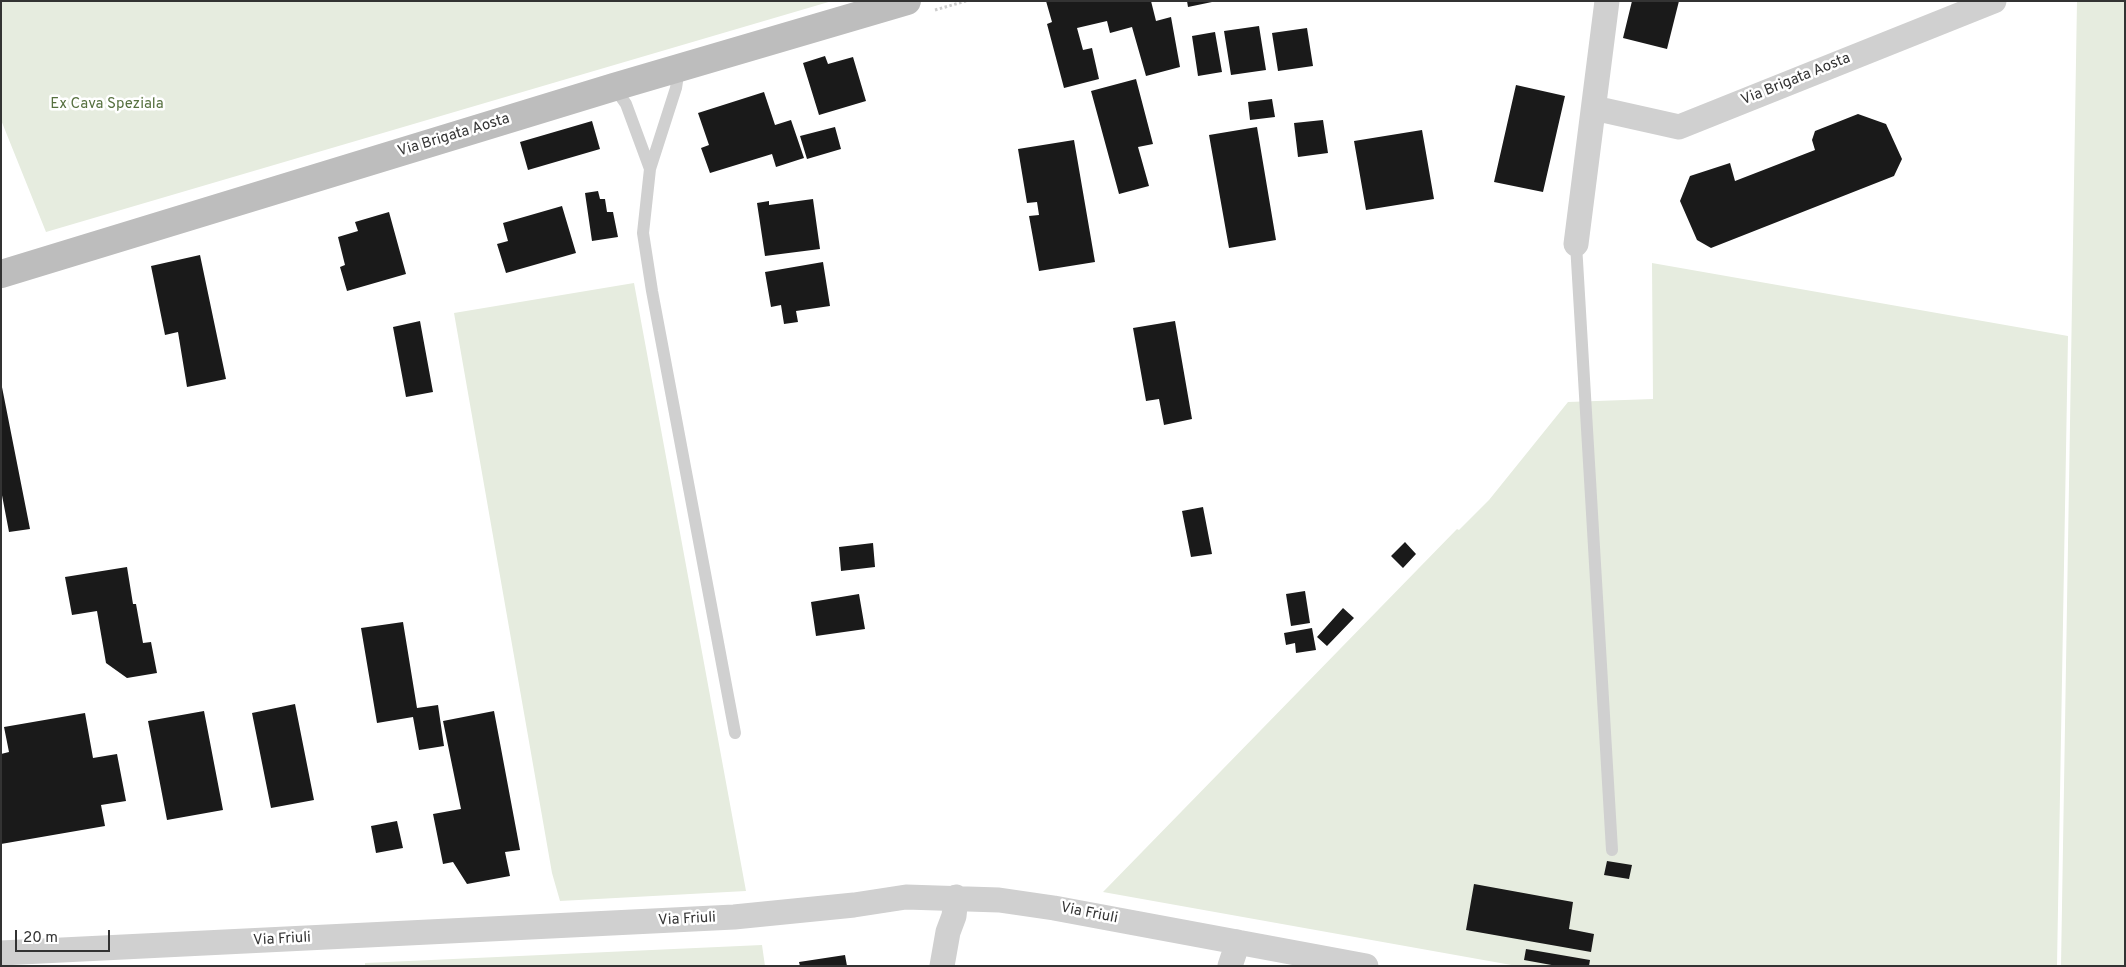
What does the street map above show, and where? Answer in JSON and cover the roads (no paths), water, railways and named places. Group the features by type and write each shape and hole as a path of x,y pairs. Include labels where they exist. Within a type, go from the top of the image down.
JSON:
{"street":[{"name":"Via Brigata Aosta","path":"1,274 614,87 907,1"},
{"path":"1576,244 1607,1"},
{"name":"Via Brigata Aosta","path":"1594,108 1679,127 1994,1"},
{"name":"Via Friuli","path":"1,953 734,917 854,905 906,896 999,900 1054,908 1366,966"},
{"path":"942,966 948,932 954,916 956,897"},
{"path":"1230,966 1238,942"}],"lane":[{"path":"679,68 676,88 650,169 643,233 652,291 734,733"},
{"path":"614,87 626,104 650,169"},
{"path":"1576,244 1612,850"}],"park label":[{"name":"Ex Cava Speziala","path":"107,105"}]}
